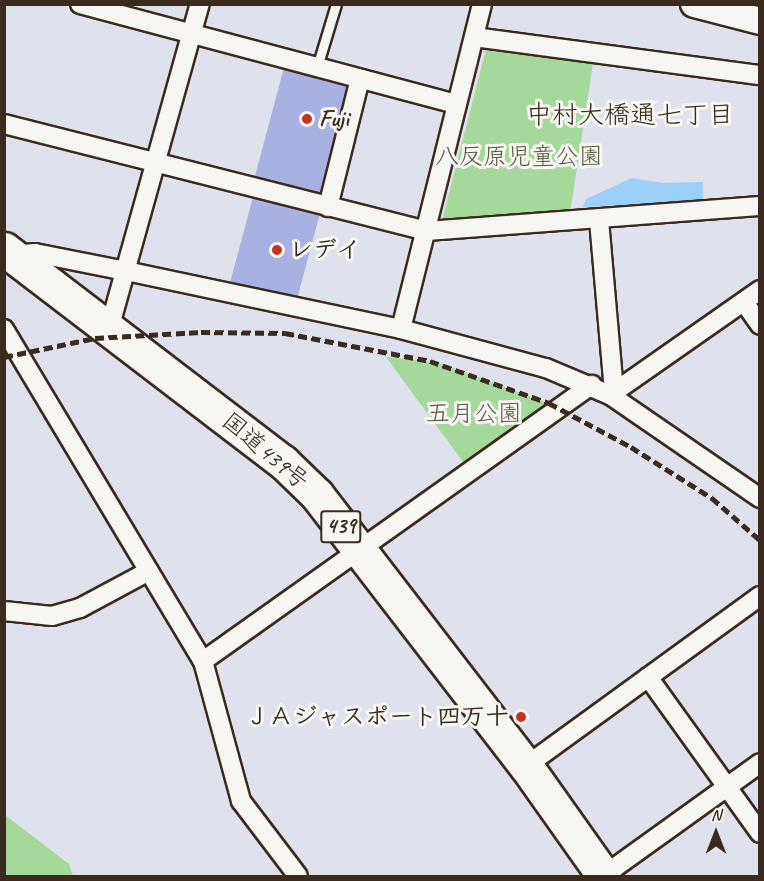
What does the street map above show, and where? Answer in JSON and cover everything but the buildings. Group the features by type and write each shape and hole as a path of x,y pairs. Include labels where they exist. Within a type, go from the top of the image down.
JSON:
{"highway":[{"name":"国道439号","path":"7,252 283,462 317,495 526,766 604,876"}],"main road":[{"path":"694,4 759,21"},
{"path":"729,12 759,15"}],"street":[{"path":"80,4 458,104"},
{"path":"109,329 200,4"},
{"path":"401,329 483,4"},
{"path":"474,37 759,75"},
{"path":"328,207 360,79"},
{"path":"4,124 426,231 599,220 759,206"},
{"path":"599,220 612,394"},
{"path":"7,252 35,253 401,329 546,368 612,394 759,498"},
{"path":"612,394 759,290"},
{"path":"744,302 759,325"},
{"path":"4,329 203,661 241,801 298,876"},
{"path":"203,661 592,385"},
{"path":"4,611 52,615 80,608 149,572"},
{"path":"526,766 759,596"},
{"path":"648,677 759,833"},
{"path":"604,876 759,763"}],"lane":[{"path":"317,67 336,4"}],"green space":[{"name":"八反原児童公園","path":"488,41 594,57 570,213 442,221"},
{"name":"五月公園","path":"386,357 437,362 553,405 466,466"},
{"path":"5,815 69,864 73,876 5,876"}],"water":[{"path":"632,178 662,183 703,182 703,201 583,207 586,199"}],"railway":[{"path":"4,357 95,338 201,332 285,333 430,361 549,403 631,447 712,498 760,540"}],"place":[{"name":"Fuji","path":"307,119"},
{"name":"レデイ","path":"277,250"},
{"name":"ＪＡジャスポート四万十","path":"521,717"}],"district":[{"name":"中村大橋通七丁目","path":"630,115"}]}
